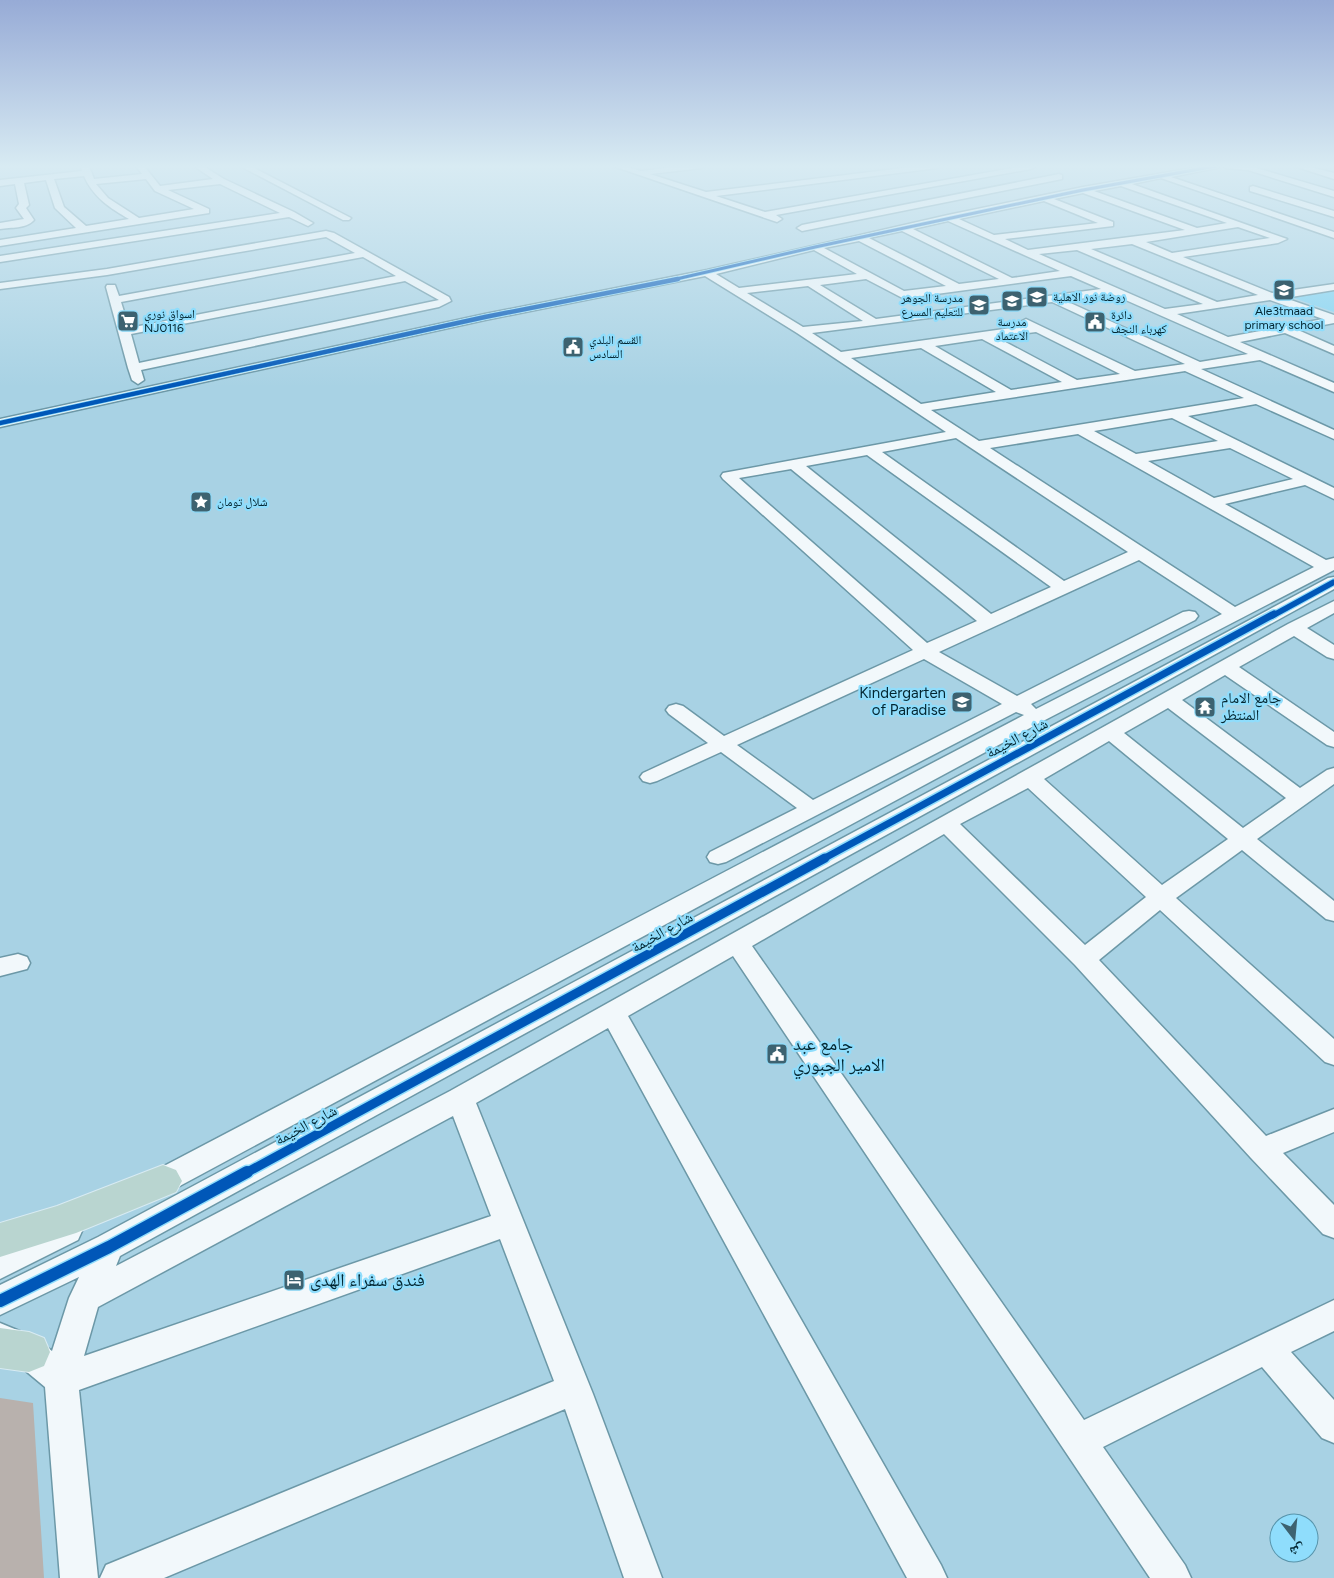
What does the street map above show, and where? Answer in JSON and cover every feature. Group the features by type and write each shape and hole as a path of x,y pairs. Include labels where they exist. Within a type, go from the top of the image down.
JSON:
{"highway":[{"path":"0,1240 84,1213 163,1181"}],"street":[{"path":"0,243 21,240"},
{"path":"0,259 122,240"},
{"path":"0,286 107,272 293,240"},
{"path":"134,368 445,302 445,299 441,296 339,240"},
{"path":"837,240 841,241"},
{"path":"0,423 485,317 708,272 847,240"},
{"path":"864,240 958,288"},
{"path":"927,240 1011,281"},
{"path":"996,240 1334,388"},
{"path":"1025,253 1134,240 1272,297 1334,320"},
{"path":"1207,240 1229,248"},
{"path":"1172,256 1281,240"},
{"path":"72,260 85,253 89,245"},
{"path":"815,247 938,315"},
{"path":"1078,247 1216,305"},
{"path":"115,300 365,254"},
{"path":"0,277 58,268 53,279"},
{"path":"107,272 142,392"},
{"path":"708,272 977,446 1272,641"},
{"path":"902,295 1072,273"},
{"path":"739,291 867,276"},
{"path":"124,332 408,277"},
{"path":"810,283 874,324"},
{"path":"1163,313 1334,287"},
{"path":"801,331 874,324 1113,291"},
{"path":"1054,299 1258,400 1334,435"},
{"path":"997,307 1135,376"},
{"path":"1227,341 1334,320"},
{"path":"838,356 1038,328"},
{"path":"1285,329 1334,350"},
{"path":"984,336 1077,385"},
{"path":"923,344 1010,395"},
{"path":"918,408 1262,356"},
{"path":"977,446 1258,400"},
{"path":"1174,414 1334,494"},
{"path":"1080,429 1332,571"},
{"path":"957,434 728,476 926,652 1038,716"},
{"path":"1134,459 1232,443"},
{"path":"870,450 1063,588"},
{"path":"794,464 990,622"},
{"path":"1211,503 1307,480"},
{"path":"650,777 1140,553"},
{"name":"شارع الخيمة","path":"0,1301 109,1247 809,867 1332,571"},
{"path":"85,1298 460,1099 946,823 1030,778 1334,606"},
{"path":"718,857 1189,616"},
{"name":"شارع الخيمة","path":"0,1265 163,1181 1038,716 1241,622"},
{"path":"1294,628 1334,653"},
{"path":"1226,667 1334,742"},
{"path":"1168,699 1300,798"},
{"path":"676,710 812,810"},
{"path":"1110,732 1334,913"},
{"path":"1084,959 1161,897 1334,774"},
{"path":"1030,778 1334,1055"},
{"path":"946,823 1084,959 1261,1150 1334,1225"},
{"path":"785,850 794,860 809,867"},
{"path":"702,894 717,901 724,913"},
{"path":"737,943 1079,1440 1089,1460 1172,1578"},
{"path":"668,944 693,968"},
{"path":"612,1013 928,1578"},
{"path":"460,1099 574,1389 643,1578"},
{"path":"1261,1150 1334,1120"},
{"path":"61,1380 509,1223"},
{"path":"79,1578 61,1380 73,1333 85,1298 109,1247"},
{"path":"1079,1440 1334,1315"},
{"path":"10,1346 41,1361 61,1380"},
{"path":"1266,1348 1334,1426"},
{"path":"119,1578 574,1389"}],"shaded area":[{"path":"1334,288 1334,312 1288,296"},
{"path":"0,1398 33,1403 44,1578 0,1578"}],"cycle path":[{"path":"0,423 485,317 707,273 850,240"},
{"path":"0,1301 109,1247 1334,582"}],"place":[{"name":"Ale3tmaad primary school","path":"1284,290"},
{"name":"روضة نور الاهلية","path":"1037,297"},
{"name":"مدرسة الاعتماد","path":"1012,301"},
{"name":"مدرسة الجوهر للتعليم المسرع","path":"979,305"},
{"name":"اسواق نوري NJ0116","path":"128,321"},
{"name":"دائرة كهرباء النجف","path":"1095,322"},
{"name":"القسم البلدي السادس","path":"573,347"},
{"name":"شلال تومان","path":"201,502"},
{"name":"Kindergarten of Paradise","path":"962,702"},
{"name":"جامع الامام المنتظر","path":"1205,707"},
{"name":"جامع عبد الامير الجبوري","path":"777,1054"},
{"name":"فندق سفراء الهدى","path":"294,1280"}]}
